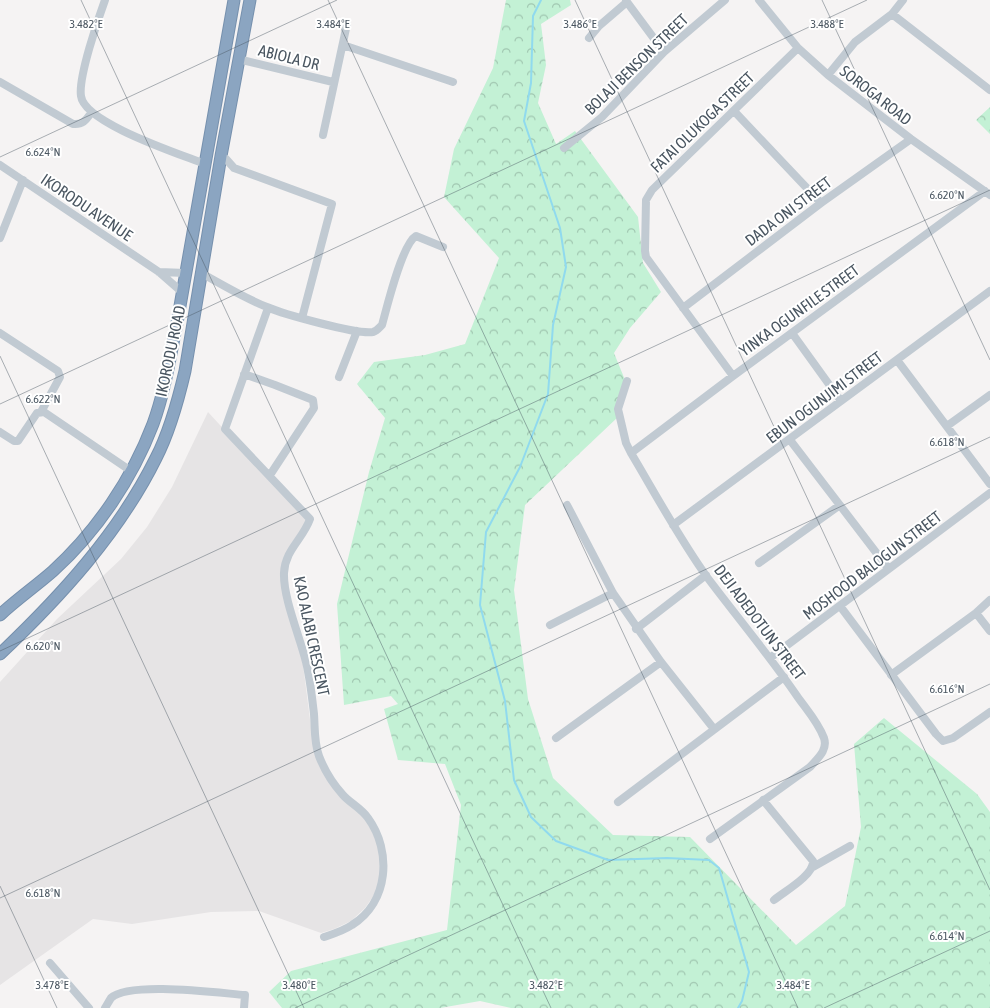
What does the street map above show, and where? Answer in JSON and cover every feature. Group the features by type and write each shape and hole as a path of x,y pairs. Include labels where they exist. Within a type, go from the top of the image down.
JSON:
{"highway":[{"name":"IKORODU ROAD","path":"0,615 53,571 73,551 110,506 131,471 153,424 160,400 186,273 234,0"},
{"name":"IKORODU ROAD","path":"0,654 30,625 120,521 145,479 165,438 185,371 221,156 250,0"}],"street":[{"path":"95,0 104,3 80,90 81,98 91,113 114,127 205,164"},
{"name":"BOLAJI BENSON STREET","path":"564,148 602,117 664,52 725,0"},
{"name":"SOROGA ROAD","path":"759,0 798,48 828,75 911,139 987,193"},
{"path":"828,75 856,42 892,14 903,0"},
{"path":"589,38 599,26 627,1 664,52"},
{"path":"892,14 990,90"},
{"path":"323,135 347,24"},
{"path":"343,44 453,82"},
{"name":"FATAI OLUKOGA STREET","path":"733,376 646,258 646,200 652,190 798,48"},
{"name":"ABIOLA DR","path":"238,59 333,82"},
{"path":"0,82 73,124 84,122 91,113"},
{"path":"734,111 821,203"},
{"name":"DADA ONI STREET","path":"683,308 821,203 911,139"},
{"path":"221,156 234,168 332,204 302,318"},
{"name":"IKORODU AVENUE","path":"0,165 159,272 182,293"},
{"path":"0,238 23,180"},
{"name":"YINKA OGUNFILE STREET","path":"631,453 733,376 987,193"},
{"path":"201,273 268,308 357,331 374,332 382,325 401,263 413,237 416,236 443,247"},
{"path":"159,272 186,273"},
{"name":"EBUN OGUNJIMI STREET","path":"674,525 990,291"},
{"name":"KAO ALABI CRESCENT","path":"268,308 225,428 310,520 291,549 284,573 291,610 306,663 318,754 329,775 343,795 362,810 375,829 383,857 381,887 363,916 352,925 324,937"},
{"path":"339,377 357,331"},
{"path":"0,333 58,371 60,377 41,412 37,413 18,442 0,432"},
{"path":"792,333 841,401"},
{"path":"897,360 990,484"},
{"path":"244,374 313,400 314,403 314,408 270,475"},
{"name":"DEJI ADEDOTUN STREET","path":"627,381 618,409 626,443 631,453 706,575 784,677 818,726 824,739 824,751 810,767 710,839"},
{"path":"946,426 990,395"},
{"path":"41,412 44,412 131,471"},
{"path":"790,440 888,568"},
{"name":"MOSHOOD BALOGUN STREET","path":"770,658 888,568 990,494"},
{"path":"567,505 613,593 636,629 714,729"},
{"path":"758,563 840,505"},
{"path":"636,629 706,575"},
{"path":"550,625 613,593"},
{"path":"891,675 976,613 990,600"},
{"path":"840,606 943,741 953,738 990,712"},
{"path":"976,613 990,631"},
{"path":"556,738 661,662"},
{"path":"618,802 784,677"},
{"path":"763,800 812,861 813,867"},
{"path":"774,900 808,874 813,867 850,846"},
{"path":"50,963 89,1008"},
{"path":"105,1008 111,999 117,995 154,988 245,995 244,1008"}],"shaded area":[{"path":"208,412 308,521 292,542 283,559 281,580 302,657 312,735 318,760 362,815 372,831 379,849 380,881 374,895 365,908 351,921 321,933 259,911 211,912 132,924 93,919 0,985 0,682 57,619 121,559 147,527 172,487"}],"green space":[{"path":"506,0 570,0 571,5 541,24 546,65 538,103 556,144 575,131 638,217 643,263 661,292 630,328 614,353 625,380 618,417 525,505 514,590 528,699 553,778 613,835 690,837 796,945 845,906 861,827 854,744 884,718 977,794 990,812 990,1008 511,1008 480,1001 440,1008 282,1008 269,992 291,971 447,930 461,805 445,764 398,760 384,709 398,704 391,696 344,705 337,604 369,472 385,418 357,384 374,362 425,355 465,344 499,258 444,197 454,149 493,68"},
{"path":"990,107 990,134 976,120"}],"waterway":[{"path":"541,0 533,16 531,83 524,121 560,228 566,267 553,325 548,394 520,467 486,532 480,605 505,701 514,780 531,817 556,841 608,860 667,858 709,860 719,868 749,972 742,1001 738,1008"}]}
